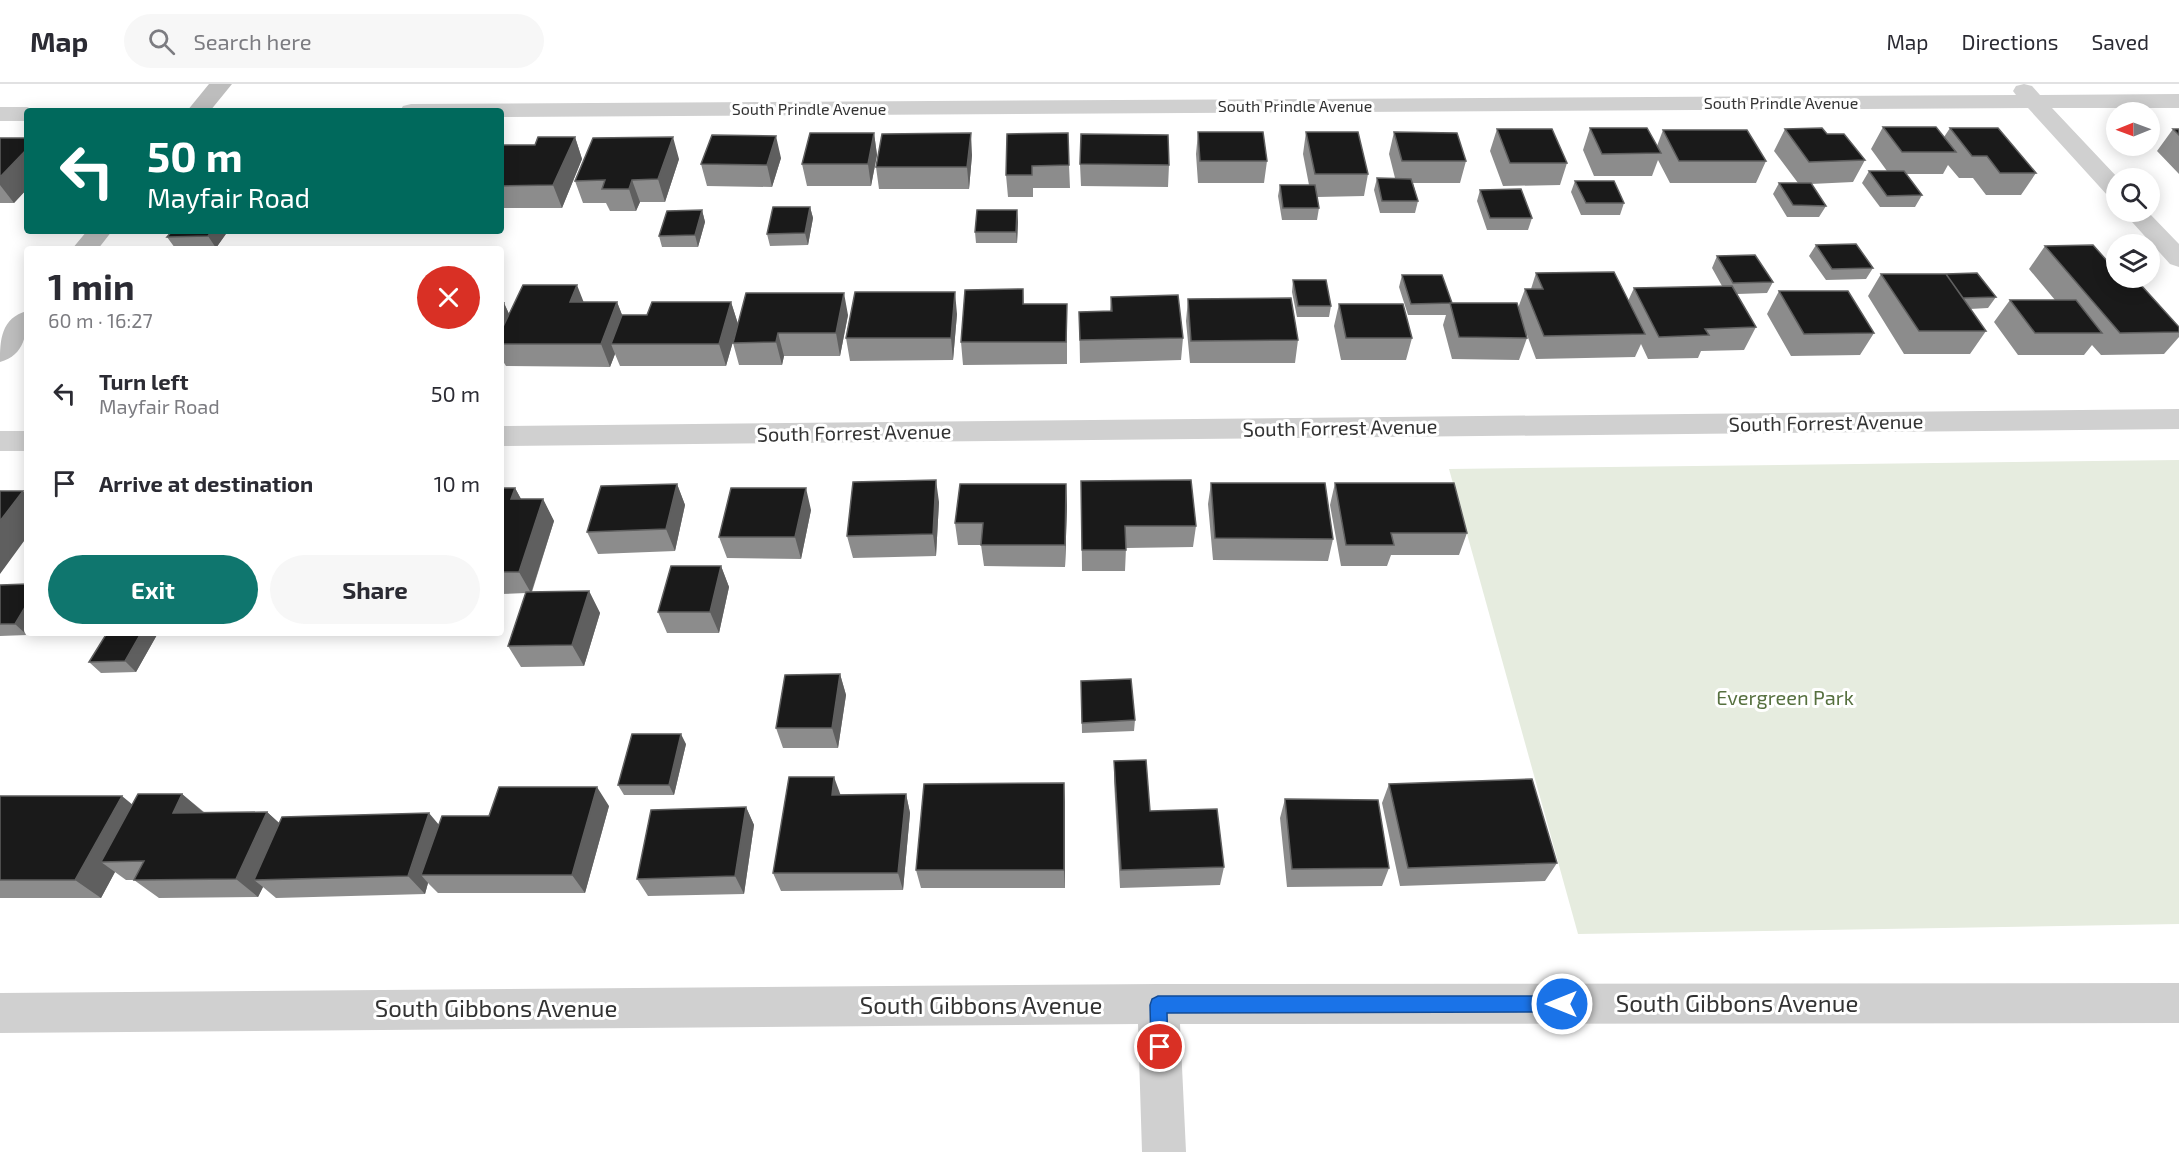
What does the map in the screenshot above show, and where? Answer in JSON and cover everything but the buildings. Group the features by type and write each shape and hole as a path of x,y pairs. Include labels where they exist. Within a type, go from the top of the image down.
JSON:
{"main road":[{"path":"201,108 221,84"},
{"path":"88,246 98,234"},
{"path":"0,353 24,324"}],"street":[{"path":"2017,84 2106,180"},
{"name":"South Prindle Avenue","path":"504,110 2179,101"},
{"path":"0,114 24,114"},
{"path":"2144,222 2179,259"},
{"name":"South Forrest Avenue","path":"504,436 2179,419"},
{"path":"0,441 24,441"},
{"name":"South Gibbons Avenue","path":"0,1013 1158,1005 2179,1004"},
{"path":"1158,1005 1164,1152"}],"green space":[{"name":"Evergreen Park","path":"2179,460 2179,924 1578,934 1449,469"}],"route":[{"path":"1160,1047 1158,1005 1562,1004"}]}
